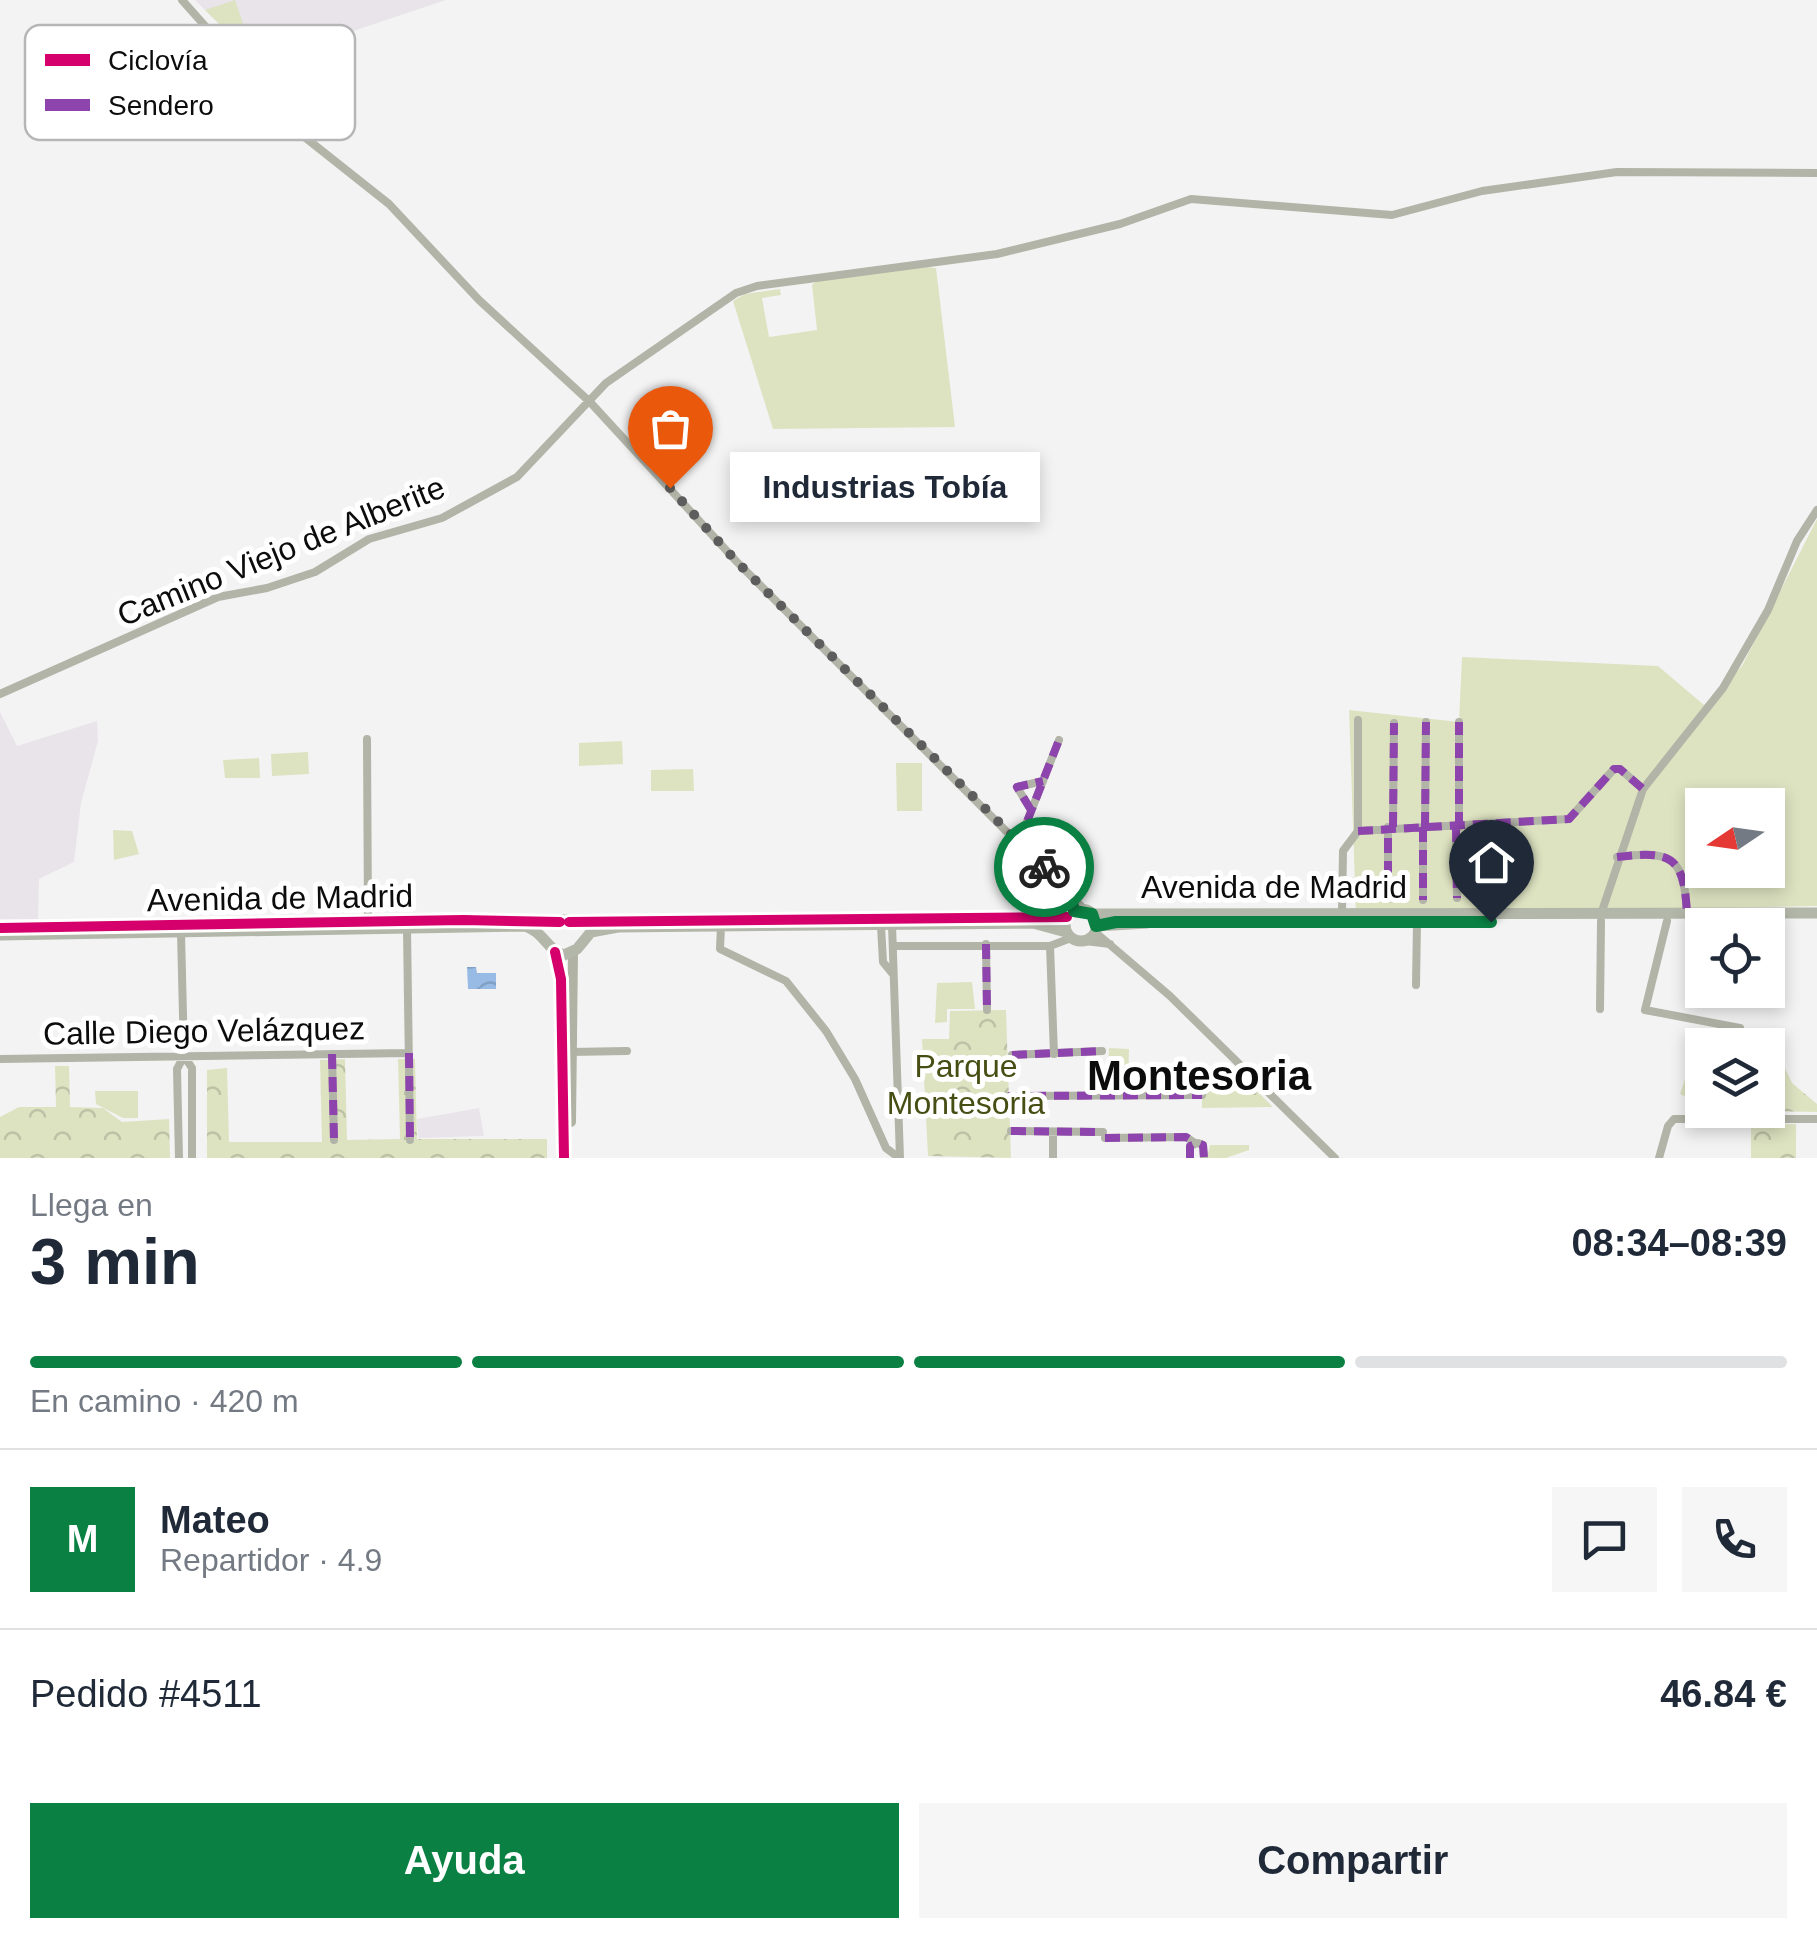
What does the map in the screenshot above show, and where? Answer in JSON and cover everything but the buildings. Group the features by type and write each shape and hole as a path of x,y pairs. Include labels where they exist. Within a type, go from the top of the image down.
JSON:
{"main road":[{"name":"Avenida de Madrid","path":"0,932 368,922 1079,913 1667,921 1817,917"},
{"path":"1079,913 1083,934"},
{"path":"1079,913 1083,934"},
{"name":"Avenida de Madrid","path":"581,940 603,928 1033,923 1083,934 1123,922 1418,922 1685,914"},
{"name":"Avenida de Madrid","path":"1785,916 1817,917"},
{"path":"564,922 578,929 581,940 573,953 568,1158 561,980 550,931 564,922"},
{"name":"Avenida de Madrid","path":"0,932 181,933 525,926 551,946"},
{"path":"551,946 573,953"}],"street":[{"path":"182,0 205,25"},
{"path":"308,140 389,204 479,300 590,402 737,562 1070,893 1079,913"},
{"name":"Camino Viejo de Alberite","path":"0,694 218,597 316,572 369,539 442,518 517,477 619,374 746,289 778,280 997,254 1120,224 1191,199 1392,215 1482,191 1602,174 1817,173"},
{"path":"1600,1009 1601,918 1617,857 1643,789 1723,688 1768,610 1797,541 1817,510"},
{"path":"1342,914 1343,850 1358,831 1358,720"},
{"path":"1388,899 1394,722"},
{"path":"1423,900 1426,722"},
{"path":"1456,898 1459,722"},
{"path":"366,739 368,922"},
{"path":"1019,842 1059,740"},
{"path":"1358,831 1570,819 1614,770 1620,769 1643,789"},
{"path":"1032,810 1018,787 1043,781"},
{"path":"1617,857 1659,855 1673,860 1685,877 1687,908"},
{"path":"1667,921 1645,1010 1740,1028"},
{"path":"1114,945 1111,931 1123,922"},
{"path":"1416,984 1418,922"},
{"path":"721,926 720,950 786,981 826,1031 855,1079 886,1148 900,1158"},
{"path":"886,926 893,946 900,1158"},
{"path":"886,926 882,962 893,974"},
{"path":"408,929 410,1140"},
{"path":"179,1158 177,1069 184,1056 181,933"},
{"path":"893,946 1050,946 1083,934 1114,945 1335,1158"},
{"path":"986,944 987,1010"},
{"path":"1050,946 1054,1054"},
{"path":"570,1052 627,1051"},
{"path":"1012,1055 1102,1051"},
{"name":"Calle Diego Velázquez","path":"0,1058 409,1052"},
{"path":"332,1054 334,1140"},
{"path":"184,1056 192,1068 192,1158"},
{"path":"1008,1096 1202,1095"},
{"path":"1660,1158 1668,1126 1674,1119 1817,1119"},
{"path":"1011,1132 1186,1137 1203,1145 1204,1158"},
{"path":"1052,1132 1053,1158"},
{"path":"1190,1158 1195,1143"}],"shaded area":[{"path":"195,0 446,0 355,30 355,25 220,25"},
{"path":"0,712 17,746 97,721 98,741 81,803 74,862 39,879 38,919 0,919"},
{"path":"479,1108 484,1136 418,1138 417,1119"}],"green space":[{"path":"235,0 244,25 220,25 205,10"},
{"path":"917,266 936,268 955,427 773,429 733,301 745,294 780,289 781,295 762,298 769,337 817,330 812,285 818,280"},
{"path":"1817,519 1817,906 1356,914 1349,710 1459,722 1462,657 1658,666 1704,705 1742,666"},
{"path":"622,741 623,764 579,766 579,743"},
{"path":"308,752 309,774 272,776 271,754"},
{"path":"259,758 260,778 225,778 223,760"},
{"path":"896,763 922,763 922,811 897,811"},
{"path":"693,769 694,791 651,791 651,770"},
{"path":"113,830 132,831 139,854 114,860"},
{"path":"972,982 975,1009 947,1009 947,1022 935,1023 937,983"},
{"name":"Parque Montesoria","path":"1006,1010 1011,1158 928,1156 922,1039 949,1039 950,1011"},
{"path":"1109,1048 1129,1049 1128,1086 1108,1085"},
{"path":"345,1059 347,1140 400,1139 398,1059 415,1059 417,1139 547,1139 547,1158 207,1158 207,1070 227,1068 229,1142 322,1142 320,1060"},
{"path":"55,1066 69,1066 70,1107 103,1108 122,1122 169,1119 170,1158 0,1158 0,1117 19,1107 56,1107"},
{"path":"1785,1068 1792,1083 1817,1104 1817,1112 1785,1111"},
{"path":"1202,1076 1242,1076 1273,1107 1202,1108"},
{"path":"95,1091 138,1091 138,1118 123,1118 96,1104"},
{"path":"1785,1124 1796,1124 1796,1158 1751,1158 1751,1128 1785,1128"},
{"path":"1210,1145 1249,1145 1249,1150 1226,1158 1207,1158"}],"water":[{"path":"467,967 476,967 477,973 496,973 496,989 468,989"}],"marked path":[{"path":"1425,827 1426,722"},
{"path":"1459,722 1459,827"},
{"path":"1393,827 1394,723"},
{"path":"1019,842 1059,740"},
{"path":"1358,831 1569,819 1614,769 1620,769 1643,789"},
{"path":"1031,810 1017,787 1043,781"},
{"path":"1388,827 1388,899"},
{"path":"1423,827 1423,900"},
{"path":"1456,827 1457,898"},
{"path":"1617,857 1651,855 1672,861 1683,880 1686,908"},
{"path":"986,944 987,1010"},
{"path":"1012,1055 1102,1051"},
{"path":"409,1053 410,1140"},
{"path":"332,1054 334,1140"},
{"path":"1008,1096 1202,1095"},
{"path":"1011,1131 1103,1132"},
{"path":"1105,1138 1186,1137 1195,1143"},
{"path":"1190,1158 1190,1146 1198,1143 1203,1145 1204,1158"}],"cycle path":[{"path":"569,922 1067,917"},
{"path":"0,928 463,920 560,922"},
{"path":"555,952 561,979 564,1158"}],"way so far":[{"path":"670,488 737,562 779,599 1044,867"}],"place":[{"name":"Industrias Tobía","path":"670,488"}],"district":[{"name":"Montesoria","path":"1199,1075"}],"route":[{"path":"1044,867 1070,893 1074,911 1082,909 1092,914 1096,926 1116,922 1491,922"}]}
